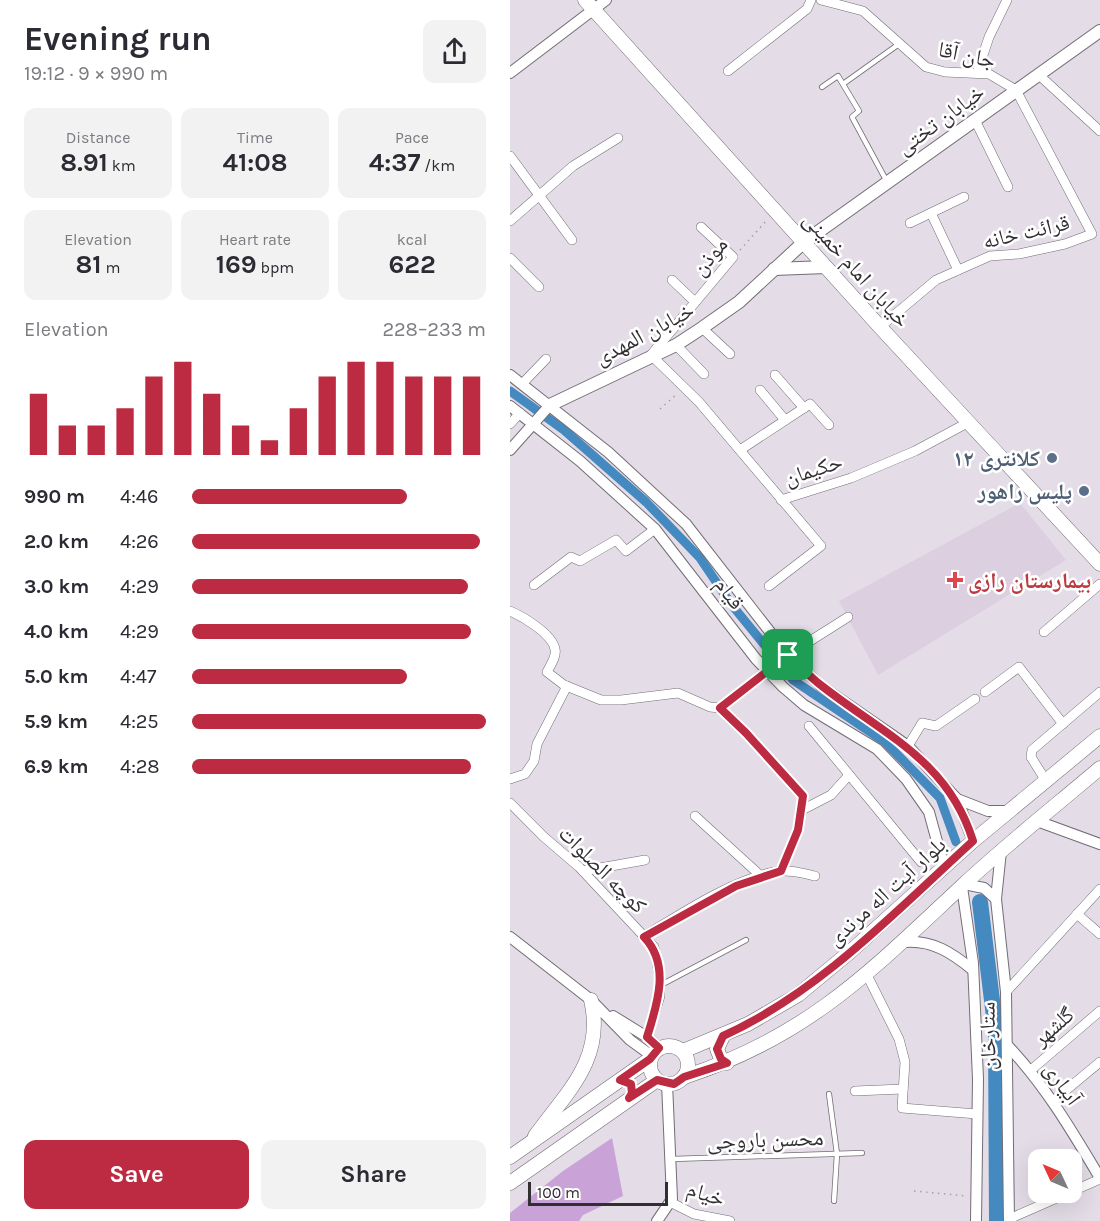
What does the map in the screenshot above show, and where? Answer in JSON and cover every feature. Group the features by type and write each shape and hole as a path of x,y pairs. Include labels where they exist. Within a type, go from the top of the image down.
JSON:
{"main road":[{"name":"خیابان امام خمینی","path":"589,4 880,327 1100,564"},
{"name":"خیابان تختی","path":"804,242 1100,31"},
{"name":"خیابان المهدی","path":"550,405 676,345 739,302 804,242"},
{"path":"774,269 826,267"},
{"name":"بلوار آیت اله مرندی","path":"682,1051 748,1024 798,994 973,841 1100,736"},
{"path":"654,1054 650,1071 662,1082 674,1084 684,1077 727,1063 817,1014 905,942 1001,851 1100,768"},
{"path":"528,1145 578,1080 592,1046 596,1022 594,1003"},
{"path":"723,1036 717,1049 721,1059 727,1063"},
{"path":"510,1157 654,1054 671,1046 682,1051 688,1061 684,1077"},
{"path":"620,1080 631,1084 632,1093 629,1098"},
{"path":"510,1183 629,1098 662,1082"}],"street":[{"path":"510,73 589,4 606,0"},
{"path":"728,71 807,9 811,0"},
{"name":"جان آقا","path":"821,0 863,11 926,67 989,74 1016,90"},
{"path":"977,74 989,37 1007,0"},
{"path":"1039,75 1100,131"},
{"name":"قرائت خانه","path":"880,327 928,286 958,270 990,256 1019,254 1065,244 1092,234 1016,90"},
{"path":"975,120 1008,187"},
{"path":"510,221 573,166 618,138"},
{"path":"510,156 572,240"},
{"path":"910,223 964,197"},
{"path":"931,213 958,270"},
{"path":"701,227 733,257"},
{"name":"موذن","path":"651,355 733,257"},
{"path":"510,258 539,287"},
{"path":"672,280 695,302"},
{"path":"702,328 730,354"},
{"path":"676,345 704,374"},
{"name":"حکیمان","path":"651,355 685,387 781,500 851,478 915,451 969,422"},
{"path":"522,384 546,358"},
{"name":"قیام","path":"510,375 608,452 686,524 788,655 821,686 908,746 957,800"},
{"path":"775,375 804,408"},
{"path":"760,390 785,420"},
{"path":"740,450 810,404 829,425"},
{"path":"510,450 550,405"},
{"name":"قیام","path":"510,406 580,461 655,529 766,671 804,705 877,749 906,779 929,812 944,867"},
{"path":"510,424 520,413"},
{"path":"769,586 821,546 781,500"},
{"path":"534,585 572,557 580,561 616,540 626,551 655,529"},
{"path":"1044,632 1100,584"},
{"path":"510,611 537,626 555,647 556,652 547,672 567,686 601,700 621,700 678,693 710,707 720,708 803,796 798,830 781,871"},
{"path":"720,708 788,655 848,617"},
{"path":"985,692 1019,667 1063,724"},
{"path":"510,779 525,774 534,761 537,744 567,686"},
{"path":"1046,781 1031,757 1032,750 1100,692"},
{"path":"908,746 922,723 936,726 975,699"},
{"path":"809,726 921,862"},
{"path":"802,810 831,795 849,776"},
{"path":"957,800 988,811 1009,811"},
{"path":"957,800 973,841"},
{"name":"کوچه الصلوات","path":"510,803 583,871 654,947 660,996 647,1037"},
{"path":"695,816 761,876"},
{"path":"1037,821 1100,844"},
{"name":"ستارخان","path":"1001,851 996,900 1006,992 1009,1220"},
{"path":"583,871 645,860"},
{"path":"644,937 690,909 761,876 781,871 815,876"},
{"path":"963,885 984,888 996,900"},
{"name":"ستارخان","path":"963,885 973,969 977,1114 976,1221"},
{"path":"1006,992 1100,889"},
{"path":"1077,914 1100,934"},
{"path":"510,937 594,1003 647,1037 654,1054"},
{"path":"905,942 928,942 956,956 973,969"},
{"path":"867,975 899,1039 905,1062 902,1108 977,1114"},
{"path":"594,1003 630,1040 654,1054"},
{"name":"گلشهر","path":"1031,1070 1100,1011"},
{"name":"آبیاری","path":"1007,1046 1031,1070 1053,1101 1100,1179"},
{"path":"1053,1101 1100,1062"},
{"path":"657,1221 672,1198 662,1082"},
{"path":"855,1091 903,1089"},
{"path":"1009,1220 1100,1179"},
{"name":"خیام","path":"670,1202 694,1218 730,1221"}],"lane":[{"path":"843,84 899,44"},
{"path":"822,87 838,76 859,111 852,117 888,182"},
{"path":"659,986 746,940"},
{"path":"829,1094 837,1154 834,1201"},
{"name":"محسن باروجی","path":"669,1160 862,1153"}],"path":[{"name":"موذن","path":"733,257 776,211"},
{"path":"660,409 685,387"},
{"path":"914,1191 975,1197"}],"shaded area":[{"name":"بیمارستان رازی","path":"1020,503 1066,560 878,675 839,601"},
{"path":"612,1138 623,1196 583,1215 579,1221 510,1221 510,1213 563,1171"}],"waterway":[{"path":"510,391 564,430 646,502 700,558 731,604 793,680 885,742 940,798 956,842"},
{"path":"980,902 996,1033 997,1221"}],"place":[{"name":"کلانتری ۱۲","path":"1052,458"},
{"name":"پلیس راهور","path":"1084,491"},
{"name":"بیمارستان رازی","path":"955,580"}],"route":[{"path":"788,655 821,686 908,746 957,800 967,819 973,841 851,951 798,994 723,1036 717,1049 721,1059 727,1063 684,1077 674,1084 657,1080 629,1098 632,1093 631,1084 620,1080 650,1059 659,1048 647,1037 660,996 654,947 644,937 681,914 736,886 781,871 798,830 803,796 720,708 788,655"}]}
